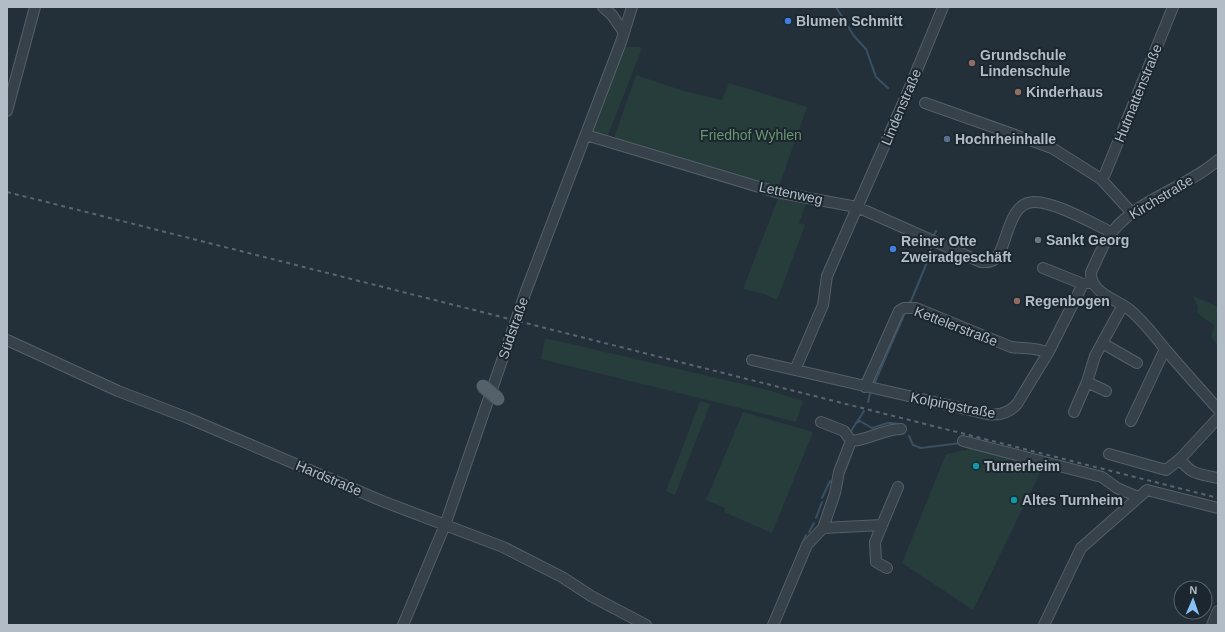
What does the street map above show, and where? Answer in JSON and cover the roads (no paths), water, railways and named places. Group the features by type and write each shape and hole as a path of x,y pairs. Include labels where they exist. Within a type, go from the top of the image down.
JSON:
{"main road":[{"path":"483,386 498,399"}],"street":[{"path":"7,111 35,7"},
{"path":"603,7 612,15 623,31"},
{"name":"Südstraße","path":"403,625 445,525 526,291 621,42 623,31 632,7"},
{"name":"Lindenstraße","path":"795,370 822,305 827,276 943,7"},
{"name":"Hutmattenstraße","path":"1101,179 1105,174 1173,7"},
{"path":"925,102 1052,148 1101,179 1132,213"},
{"name":"Lettenweg","path":"586,134 776,192 857,207 981,262 991,262 997,258 1006,231 1018,209 1022,205 1034,202 1061,209 1112,232"},
{"name":"Kirchstraße","path":"1088,283 1091,272 1112,232 1132,213 1205,170 1218,160"},
{"path":"1043,268 1088,283 1123,305 1142,320 1165,349 1218,409"},
{"name":"Kolpingstraße","path":"752,360 865,387 988,414 999,415 1008,412 1014,407 1048,353 1088,283"},
{"path":"1074,412 1087,382 1094,356 1123,305"},
{"name":"Kettelerstraße","path":"865,387 899,311 904,308 916,308 1011,347 1024,349 1039,348 1048,353"},
{"name":"Hardstraße","path":"7,340 118,391 530,559 646,625"},
{"path":"1102,343 1137,364"},
{"path":"1131,421 1165,349"},
{"path":"1087,382 1106,391"},
{"path":"1109,454 1166,470 1180,459 1218,418"},
{"path":"822,422 844,431 851,441"},
{"path":"851,441 860,440 887,430 901,430"},
{"path":"773,625 807,545 823,528 835,493 839,472 851,441"},
{"path":"963,441 1102,477 1117,488 1138,497"},
{"path":"1180,459 1186,468 1191,471 1218,478"},
{"path":"887,568 876,562 875,542 898,488"},
{"path":"1044,625 1081,548 1147,490 1218,508"},
{"path":"823,528 882,525"},
{"path":"1212,625 1218,611"}],"waterway":[{"path":"836,7 854,36 866,49 876,77 888,88"},
{"path":"933,237 936,231"},
{"path":"907,304 911,301 930,255 931,248"},
{"path":"875,382 904,315"},
{"path":"868,402 870,394"},
{"path":"857,422 864,411"},
{"path":"850,433 856,423 860,421 872,428 889,423 900,425"},
{"path":"909,436 913,445 921,448 961,443"},
{"path":"822,498 830,481"},
{"path":"816,518 822,502"},
{"path":"809,532 814,523"},
{"path":"798,554 806,535"}],"railway":[{"path":"7,192 1218,498"}],"place":[{"name":"Blumen Schmitt","path":"788,21"},
{"name":"Grundschule Lindenschule","path":"972,63"},
{"name":"Kinderhaus","path":"1018,92"},
{"name":"Hochrheinhalle","path":"947,139"},
{"name":"Sankt Georg","path":"1038,240"},
{"name":"Reiner Otte Zweiradgeschäft","path":"893,249"},
{"name":"Regenbogen","path":"1017,301"},
{"name":"Turnerheim","path":"976,466"},
{"name":"Altes Turnheim","path":"1014,500"}],"park label":[{"name":"Friedhof Wyhlen","path":"751,135"}]}
